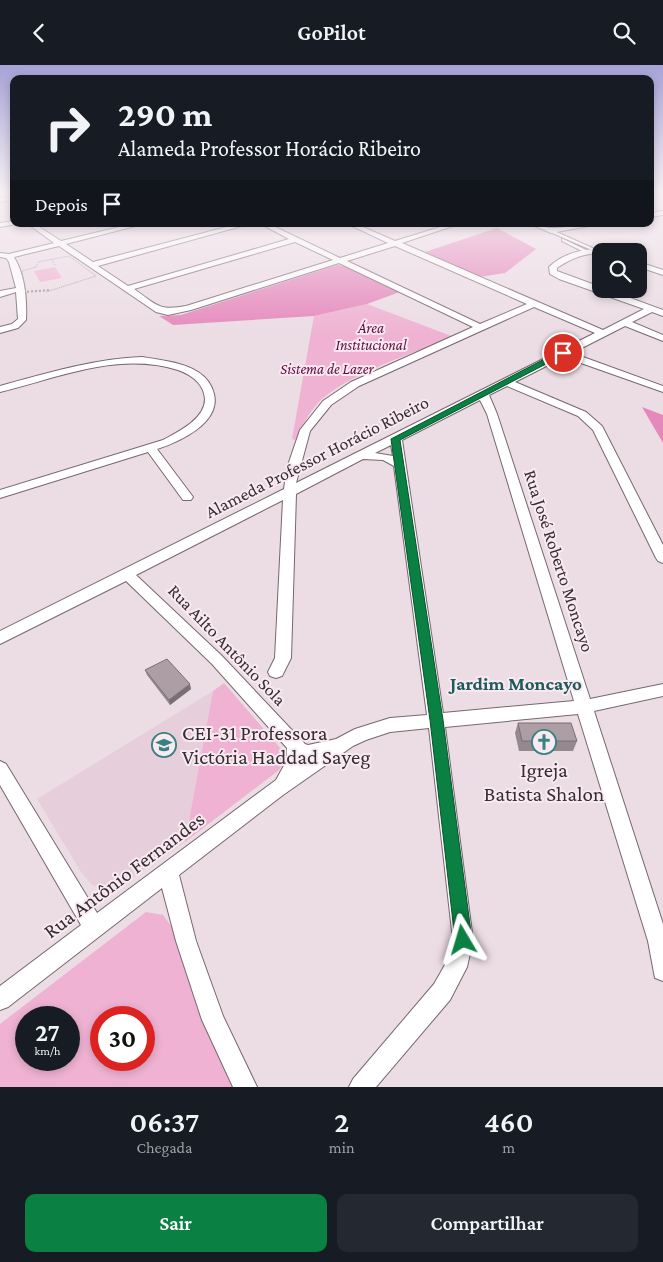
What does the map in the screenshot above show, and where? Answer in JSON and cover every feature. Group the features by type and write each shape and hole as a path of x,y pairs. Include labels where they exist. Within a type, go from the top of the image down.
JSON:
{"street":[{"path":"53,240 159,310 177,311 405,240"},
{"path":"4,256 76,240"},
{"path":"90,265 185,240"},
{"path":"126,289 295,240"},
{"path":"298,240 481,328"},
{"path":"387,240 602,333"},
{"path":"592,251 555,265 553,272 592,288"},
{"path":"0,330 19,323 22,317 20,289 14,262 4,256"},
{"path":"647,267 663,273"},
{"path":"0,294 20,289"},
{"path":"620,298 663,313"},
{"path":"276,671 283,658 290,492 294,465 305,429 327,403 355,384 533,304"},
{"name":"Alameda Professor Horácio Ribeiro","path":"0,638 651,309"},
{"path":"624,322 663,338"},
{"path":"563,353 663,389"},
{"path":"0,389 116,361 155,361 180,366 194,373 204,380 210,390 210,406 198,422 184,434 151,448 0,494"},
{"path":"506,382 582,414 598,429 663,558"},
{"name":"Rua José Roberto Moncayo","path":"483,394 492,414 585,707 658,941 663,970"},
{"path":"459,406 478,408 492,414"},
{"path":"361,1087 442,992 456,967 463,940 436,720 396,439"},
{"path":"151,448 188,497"},
{"path":"361,456 376,455 399,464"},
{"path":"294,465 305,472 326,474"},
{"name":"Rua Ailto Antônio Sola","path":"127,573 217,660 296,746"},
{"name":"Rua Antônio Fernandes","path":"0,999 277,789 360,734 390,725 585,707 624,701 663,690"},
{"name":"Rua Antônio Fernandes","path":"277,789 289,776 296,761 296,746 308,752 320,751 347,741"},
{"path":"0,769 94,927"},
{"path":"168,872 186,941 213,1020 245,1087"}],"lane":[{"path":"561,240 569,247 592,251"},
{"path":"568,240 592,251"}],"path":[{"path":"69,256 96,277 45,292 26,292 22,271 36,267 38,262 51,259 69,256"},
{"path":"51,259 55,265"}],"shaded area":[{"path":"462,240 519,240 536,249 505,273 479,277 425,252"},
{"path":"337,265 346,266 400,292 367,304 314,316 173,325 159,316 181,315"},
{"path":"642,407 663,415 663,443"},
{"name":"CEI-31 Professora Victória Haddad Sayeg","path":"213,691 185,842 121,886 104,890 92,885 81,872 37,799"}],"green space":[{"path":"55,267 62,278 40,282 34,271"},
{"name":"Área Institucional","path":"367,304 454,337 381,365 344,384 317,404 308,416 296,440 292,439 314,316"},
{"path":"224,683 281,749 284,759 279,770 185,842 213,691"},
{"path":"146,912 163,915 174,930 214,1046 234,1087 0,1087 0,1024 15,1012 15,1071 80,1071 80,1006 23,1006"}],"building":[{"path":"167,659 190,684 169,700 145,670"},
{"path":"518,723 571,723 577,741 522,741"}],"place":[{"name":"Igreja Batista Shalon","path":"544,742"},
{"name":"CEI-31 Professora Victória Haddad Sayeg","path":"164,745"}],"district":[{"name":"Jardim Moncayo","path":"516,683"}],"route":[{"path":"463,940 436,720 395,443 396,439 563,353"}],"park label":[{"name":"Sistema de Lazer","path":"327,369"}]}
